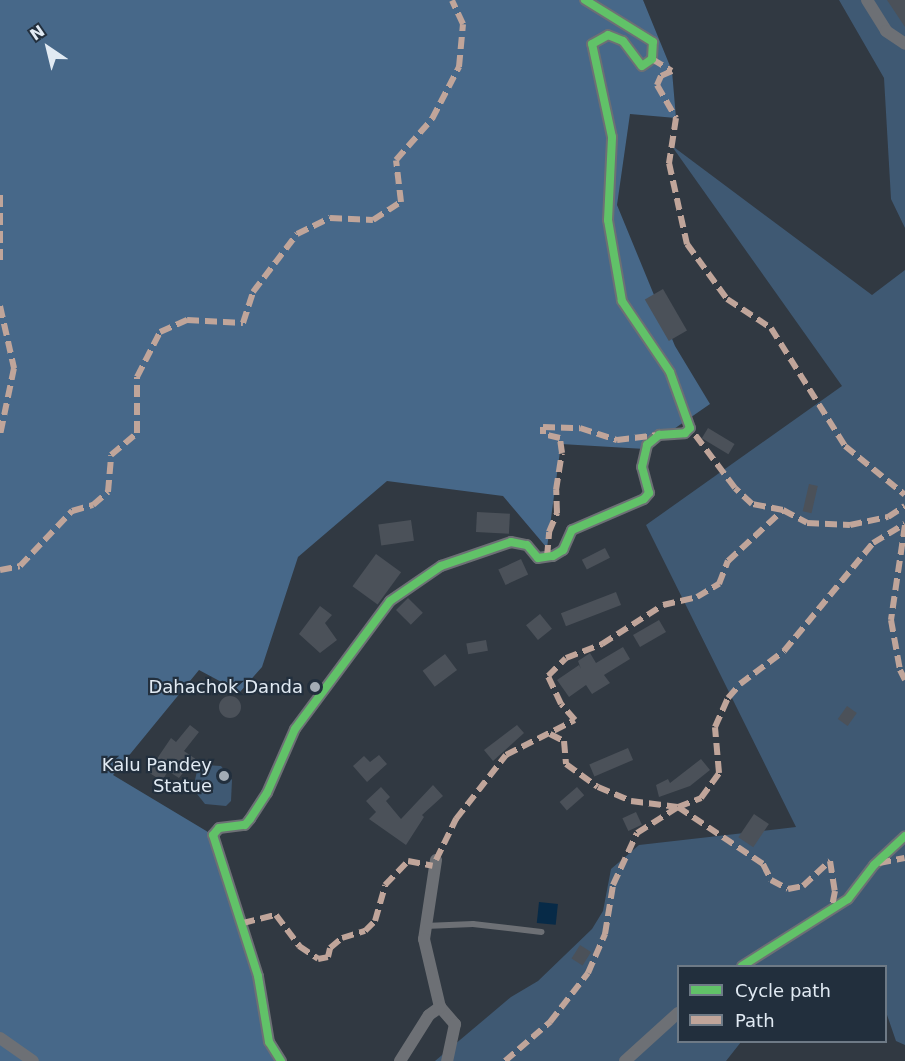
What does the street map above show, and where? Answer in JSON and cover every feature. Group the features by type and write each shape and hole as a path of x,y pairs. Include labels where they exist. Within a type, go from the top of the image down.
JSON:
{"street":[{"path":"280,1061 269,1042 258,976 213,835 219,828 245,825 250,819 267,793 295,729 390,601 441,566 511,542 527,545 538,558 553,556 562,550 572,530 644,499 649,493 642,467 647,445 659,435 686,433 690,428 670,372 622,301 608,220 612,137 592,44 608,35 623,41 642,66 652,59 653,42 585,0"},
{"path":"867,0 886,31 905,44"},
{"path":"744,965 848,900 874,865 905,836"},
{"path":"436,860 424,926 440,1007 455,1024 447,1061"},
{"path":"400,1061 429,1015 440,1007"},
{"path":"625,1061 677,1014"},
{"path":"0,1038 33,1061"}],"lane":[{"path":"424,926 473,924 542,933"}],"shaded area":[{"path":"0,0 643,0 672,71 676,118 630,114 617,205 675,346 710,404 645,449 561,444 547,548 503,496 387,481 298,557 262,667 240,692 199,670 113,775 213,835 243,923 269,1042 281,1061 0,1061"},
{"path":"839,0 905,0 905,228 891,199 884,78"},
{"path":"671,145 872,295 905,270 905,1045 896,1041 887,1015 887,965 677,965 677,1043 740,1043 726,1061 435,1061 511,997 538,981 592,929 603,911 611,869 639,845 796,827 646,525 842,386"},
{"path":"205,765 221,766 232,780 231,801 226,806 205,804 193,789 197,771"},
{"path":"539,902 558,904 556,925 537,923"}],"building":[{"path":"887,0 905,0 905,27"},
{"path":"663,289 687,331 669,341 645,300"},
{"path":"708,428 735,444 728,454 702,438"},
{"path":"809,484 818,486 811,513 803,511"},
{"path":"477,512 510,514 509,534 476,532"},
{"path":"411,520 414,541 381,545 378,525"},
{"path":"605,548 610,558 587,570 582,560"},
{"path":"376,554 401,572 378,605 352,586"},
{"path":"521,559 528,574 506,585 498,570"},
{"path":"616,592 621,605 566,626 561,613"},
{"path":"408,598 423,613 411,625 396,610"},
{"path":"320,606 332,615 325,623 337,640 320,653 299,634"},
{"path":"540,614 552,629 538,640 526,625"},
{"path":"659,620 666,632 640,647 633,635"},
{"path":"486,640 488,651 468,654 466,643"},
{"path":"623,647 630,659 604,675 610,683 592,694 586,685 569,697 557,680 579,665 581,669 578,661 590,653 596,663"},
{"path":"445,654 457,670 435,687 423,671"},
{"path":"230,696 238,699 241,707 238,715 230,718 222,715 219,707 222,699"},
{"path":"847,706 857,713 848,726 838,719"},
{"path":"190,725 199,732 184,751 197,760 191,768 188,766 179,778 168,771 162,781 148,772 171,738 176,742"},
{"path":"517,725 524,733 493,761 484,750"},
{"path":"628,748 633,760 594,776 589,764"},
{"path":"379,755 387,764 367,782 353,766 364,756 370,762"},
{"path":"701,759 710,770 690,786 659,797 656,785 668,779 670,783"},
{"path":"433,785 443,796 422,815 424,817 406,845 369,819 376,812 366,801 381,787 390,797 386,801 401,819"},
{"path":"577,787 584,795 567,810 560,802"},
{"path":"636,812 642,825 628,831 622,818"},
{"path":"754,814 769,824 753,847 738,837"},
{"path":"580,945 591,952 583,965 572,959"}],"marked path":[{"path":"0,570 20,566 72,511 93,505 108,492 111,455 137,433 137,377 160,332 187,320 243,323 253,292 297,234 330,218 373,220 401,202 396,160 432,119 459,67 463,24 452,0"},
{"path":"652,59 672,71 661,76 657,85 676,118 669,163 687,244 727,299 771,328 845,446 905,495"},
{"path":"0,195 0,260"},
{"path":"0,306 14,368 0,435"},
{"path":"547,557 549,532 557,513 556,490 562,453 560,438 543,434 543,427 580,428 617,440 656,435"},
{"path":"436,860 456,819 506,755 575,720 561,704 548,676 566,658 602,644 663,605 697,597 719,584 728,561 783,510 752,504 735,488 690,428"},
{"path":"783,510 807,523 850,525 888,517 905,506"},
{"path":"505,1061 550,1022 588,973 605,934 613,885 637,833 678,807 701,798 719,773 715,727 728,698 740,684 784,651 873,543 905,524"},
{"path":"905,525 891,620 900,670 905,680"},
{"path":"550,734 564,741 566,764 598,787 631,801 678,807 763,864 771,880 788,889 803,886 830,861 835,891 831,911"},
{"path":"879,863 905,858"},
{"path":"243,923 276,915 299,946 318,959 328,957 330,948 342,938 365,931 375,921 385,885 408,861 433,866"}],"cycle path":[{"path":"281,1061 269,1042 258,976 213,835 219,828 245,825 250,819 267,793 295,729 390,601 441,566 511,542 527,545 538,558 553,556 563,550 572,530 644,499 649,493 642,467 647,445 659,435 685,433 690,428 670,372 622,301 608,220 612,137 592,44 608,35 623,41 642,66 652,59 653,42 585,0"},
{"path":"744,965 848,899 874,865 905,836"}],"place":[{"name":"Dahachok Danda","path":"315,687"},
{"name":"Kalu Pandey Statue","path":"224,776"}]}
